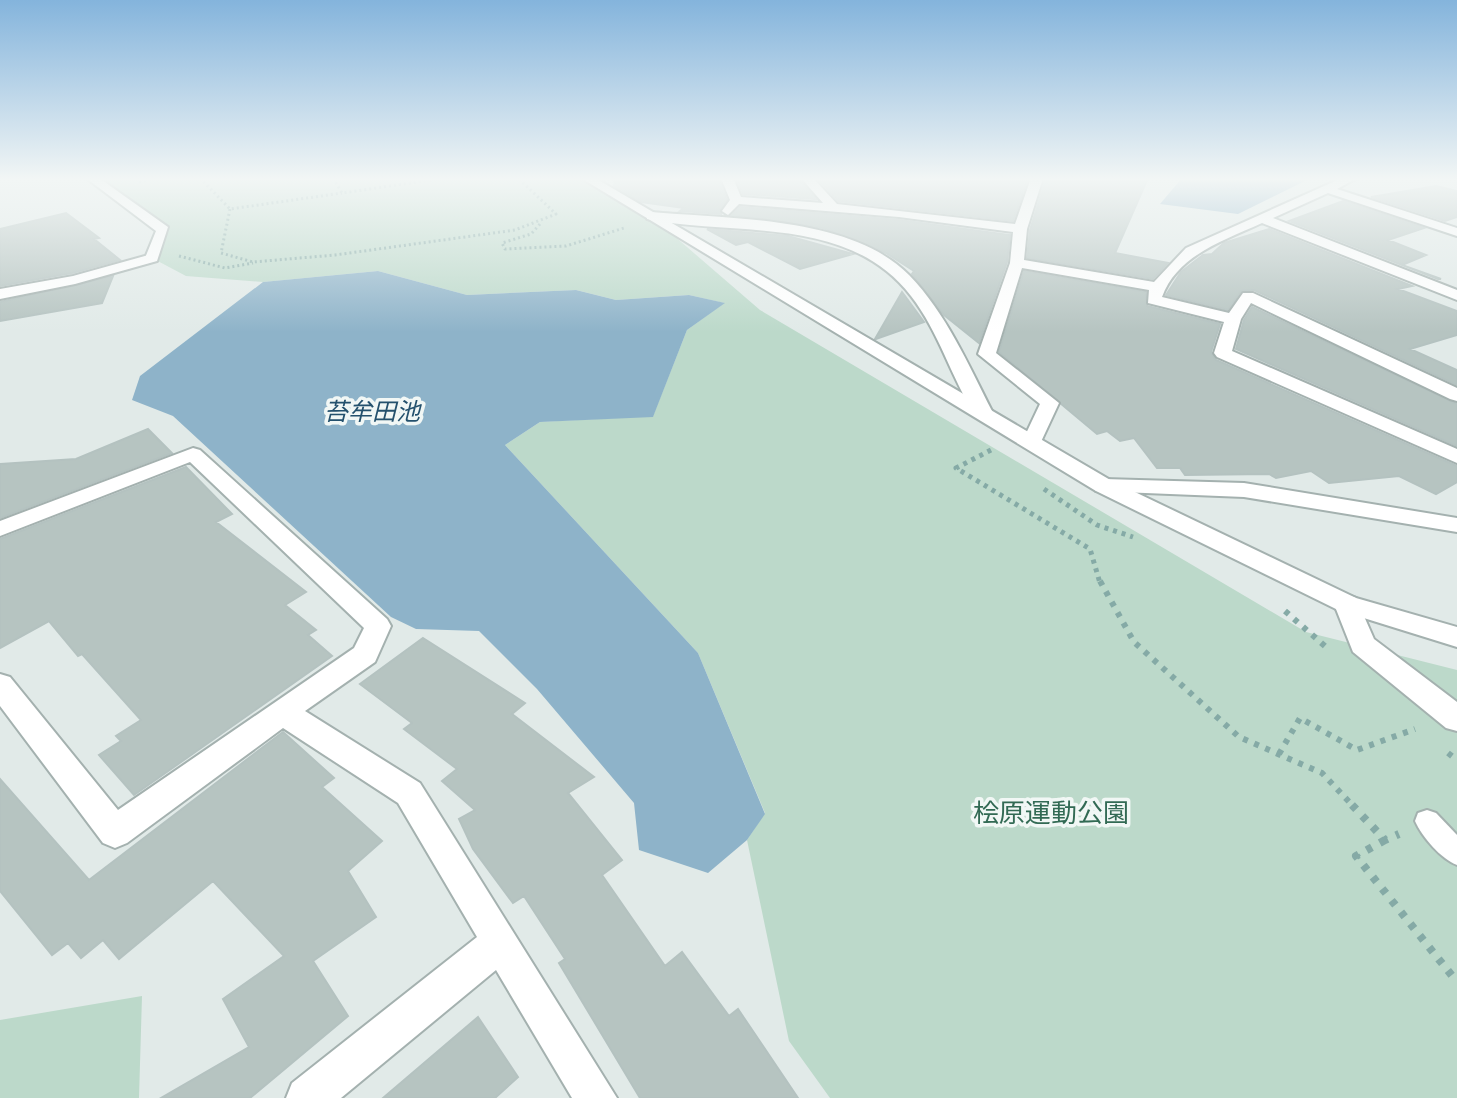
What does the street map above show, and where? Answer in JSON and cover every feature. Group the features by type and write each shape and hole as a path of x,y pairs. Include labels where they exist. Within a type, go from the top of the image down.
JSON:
{"street":[{"path":"0,294 75,280 152,258 162,229"},
{"path":"673,229 1104,486 1347,604 1457,637"},
{"path":"767,229 834,238 889,265 920,299 947,338 982,411"},
{"path":"1020,229 1017,263 987,354 1050,403 1026,439"},
{"path":"1233,319 1153,300 1158,287 1191,251 1240,229"},
{"path":"1289,229 1457,295"},
{"path":"1017,263 1158,287"},
{"path":"1457,395 1248,296 1233,319 1223,353 1457,457"},
{"path":"0,529 193,454 378,626 365,655 115,832 0,685"},
{"path":"1104,486 1244,490 1457,525"},
{"path":"1347,604 1363,645 1457,719"},
{"path":"282,712 409,793 596,1098"},
{"path":"307,1098 501,942"}],"lane":[{"path":"1427,821 1457,853"}],"path":[{"path":"224,229 221,253 253,262"},
{"path":"152,258 179,256 188,262 231,268 253,262 439,242 508,229"},
{"path":"535,229 531,234 502,243 505,249 561,250 604,238 622,229"},
{"path":"1026,439 956,468 1090,549 1102,588 1134,642 1239,737 1322,773 1385,840"},
{"path":"1279,754 1300,718 1357,750 1419,727"},
{"path":"1427,821 1356,856 1457,982"}],"green space":[{"name":"桧原運動公園","path":"157,229 666,229 760,310 1306,632 1457,670 1457,1098 830,1098 789,1041 747,840 765,813 698,653 505,445 540,422 653,416 687,330 724,303 689,295 616,300 576,290 467,295 378,271 263,282 186,276 152,258"},
{"path":"142,996 139,1098 0,1098 0,1020"}],"water":[{"name":"苔牟田池","path":"378,271 467,295 576,290 616,300 689,295 725,303 687,330 653,417 540,422 505,445 698,653 765,814 747,840 708,873 639,850 634,803 537,689 479,631 416,629 391,617 173,416 132,400 140,376 263,282"}],"building":[{"path":"0,229 87,229 99,238 94,239 120,260 72,273 0,286"},
{"path":"707,229 788,236 853,254 800,269 748,242 736,245"},
{"path":"826,229 967,229 1010,235 1007,262 979,343 944,315 912,274 914,271 886,253"},
{"path":"1125,229 1115,253 1168,263 1153,279 1027,258 1030,230"},
{"path":"1270,229 1412,286 1398,289 1457,311 1457,335 1410,349 1457,370 1457,385 1254,290 1241,291 1228,310 1166,295 1181,272 1203,255 1212,254 1224,243"},
{"path":"1310,229 1420,229 1388,240 1426,255 1402,265"},
{"path":"1024,271 1146,292 1147,306 1220,324 1211,352 1216,360 1457,466 1457,482 1436,494 1399,476 1329,483 1311,471 1276,478 1269,474 1185,475 1180,468 1157,468 1134,438 1120,441 1107,431 1097,434 999,352"},
{"path":"113,276 102,303 0,321 0,302"},
{"path":"902,292 924,322 875,339"},
{"path":"1252,307 1457,404 1457,446 1236,349 1244,320"},
{"path":"148,429 172,453 0,518 0,464 76,459"},
{"path":"186,467 232,514 216,522 306,592 285,605 316,630 308,635 332,656 134,795 99,755 121,741 116,736 141,720 82,654 78,656 49,621 0,648 0,539"},
{"path":"423,638 525,703 512,714 594,777 568,793 622,860 602,875 665,966 682,952 729,1016 738,1009 798,1098 640,1098 559,963 565,959 524,896 513,903 473,849 459,819 475,810 442,781 457,769 404,729 412,723 360,684"},
{"path":"283,732 334,778 322,787 382,841 348,871 376,917 313,961 348,1016 250,1098 161,1098 249,1047 223,999 284,956 213,881 119,959 103,940 81,958 68,943 52,955 0,891 0,779 89,880"},
{"path":"478,1017 518,1077 495,1098 383,1098"}]}
